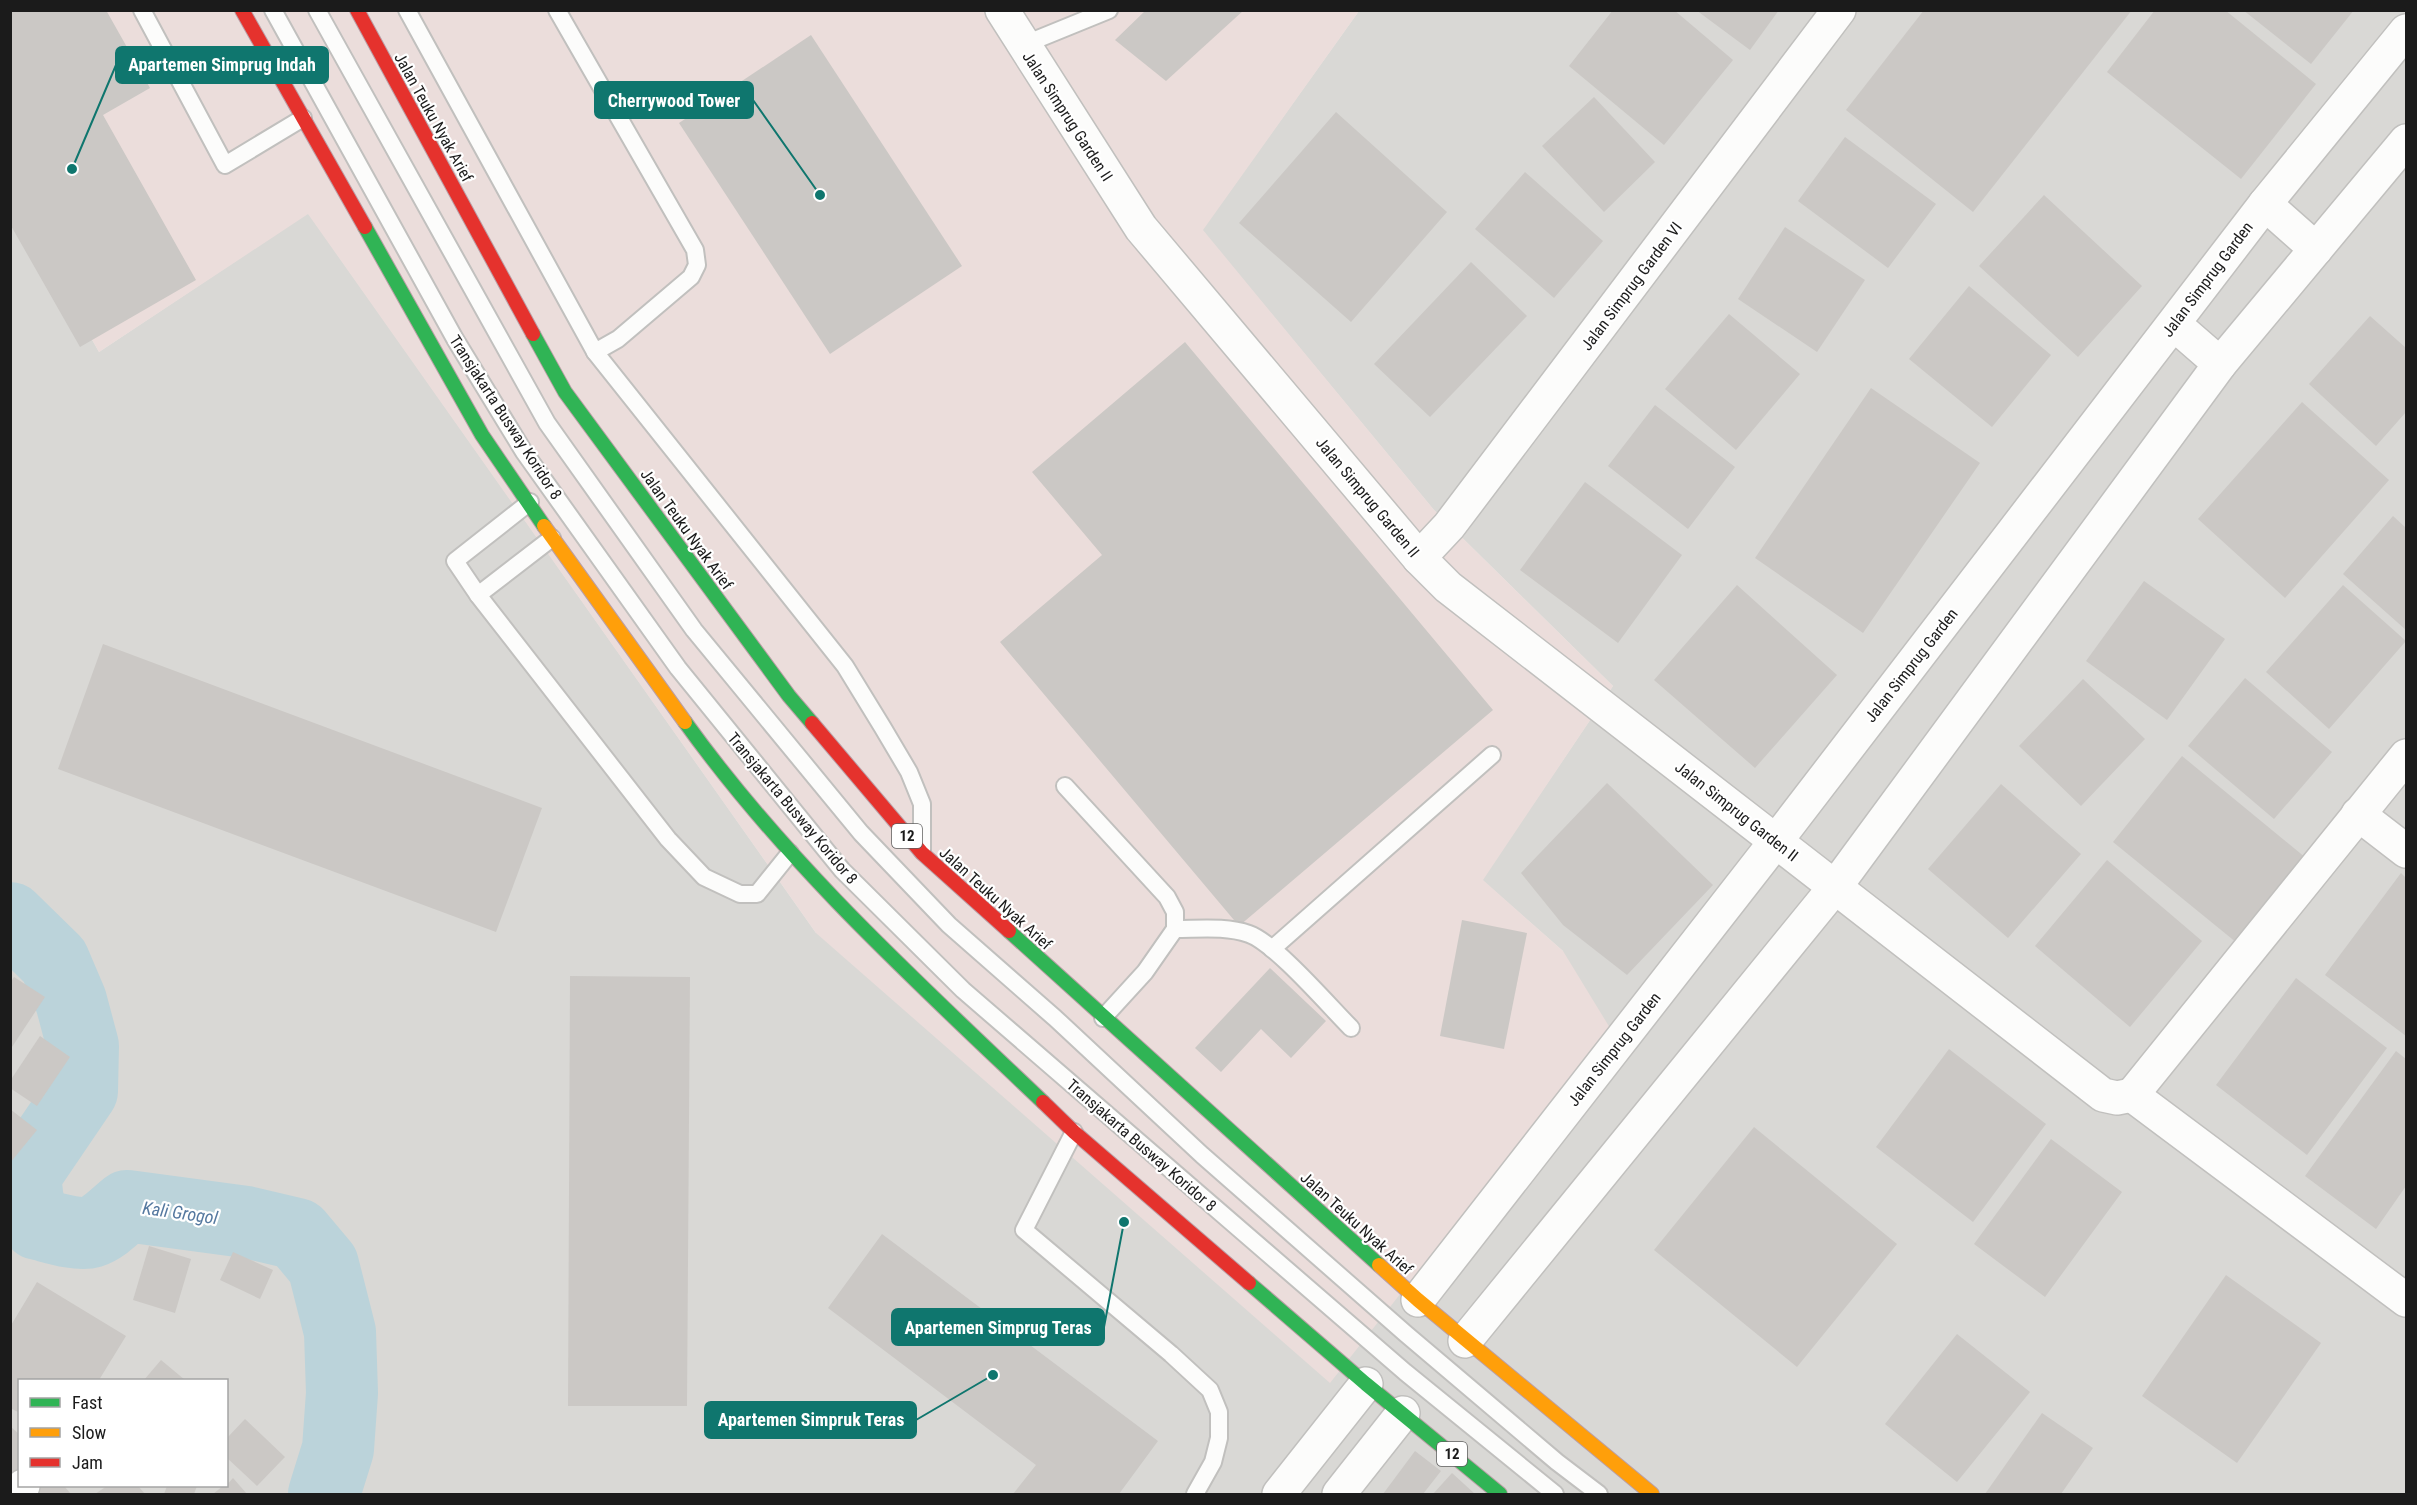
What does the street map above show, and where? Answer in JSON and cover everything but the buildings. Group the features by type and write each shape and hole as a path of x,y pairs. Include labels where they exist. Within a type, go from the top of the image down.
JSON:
{"highway":[{"name":"12","path":"242,10 482,435 530,502 552,538 712,760 790,853 888,954 1074,1132 1366,1384 1500,1494"},
{"name":"Jalan Teuku Nyak Arief","path":"357,10 566,392 789,696 922,853 1418,1300 1652,1494"}],"street":[{"name":"Jalan Simprug Garden II","path":"1002,10 1142,228 1419,558 1448,587 1835,887"},
{"name":"Jalan Simprug Garden VI","path":"1419,558 1449,526 1839,10"},
{"name":"Jalan Simprug Garden","path":"1418,1300 1776,841 2265,204 2406,31"},
{"path":"1465,1341 1835,887 2220,364 2406,141"},
{"path":"2265,204 2316,249"},
{"path":"2174,324 2220,364"},
{"path":"1835,887 2103,1095 2117,1098 2132,1095 2406,756"},
{"path":"2358,814 2406,851"},
{"path":"2132,1095 2406,1300"},
{"path":"1279,1494 1366,1384"},
{"path":"1339,1494 1403,1413"}],"lane":[{"path":"142,10 225,165 303,118"},
{"name":"Transjakarta Busway Koridor 8","path":"273,10 455,339 524,452 678,668 842,870 963,990 1396,1364 1555,1494"},
{"name":"Transjakarta Busway Koridor 8","path":"317,10 547,423 694,630 861,833 949,926 1055,1018 1202,1155 1406,1334 1557,1462 1599,1494"},
{"path":"407,10 596,352 845,666 909,772 922,804 922,853"},
{"path":"557,10 695,250 697,265 691,277 618,339 596,352"},
{"path":"1023,45 1109,10"},
{"path":"530,502 455,561 478,595 668,839 704,877 740,894 757,894 790,853"},
{"path":"478,595 552,538"},
{"path":"1272,949 1492,755"},
{"path":"1065,786 1167,897 1175,912 1176,929 1145,972 1103,1018"},
{"path":"1176,929 1226,929 1251,935 1272,949 1351,1028"},
{"path":"1074,1132 1024,1230 1171,1354 1210,1390 1219,1412 1219,1437 1213,1462 1195,1494"}],"shaded area":[{"path":"10,11 1359,11 1203,230 1434,510 1613,686 1483,880 1563,951 1610,1028 1330,1383 816,933 308,214 99,352 11,195"},
{"path":"1359,11 2406,11 2406,1494 11,1494 10,195 99,352 308,213 816,933 1563,951 1482,880 1613,686 1434,510 1202,230"}],"waterway":[{"name":"Kali Grogol","path":"10,918 54,961 71,1001 83,1046 82,1091 25,1175 28,1202 38,1224 72,1232 91,1232 127,1206 246,1222 297,1234 323,1265 340,1332 342,1393 338,1449 324,1494"}],"traffic: fast":[{"path":"365,227 482,435 544,526"},
{"path":"533,334 565,392 789,696 812,723"},
{"path":"685,722 766,824 810,873 901,966 1043,1102"},
{"path":"1009,931 1379,1265"},
{"path":"1249,1283 1366,1384 1500,1494"}],"traffic: slow":[{"path":"544,526 685,722"},
{"path":"1379,1265 1652,1494"}],"traffic: jam":[{"path":"242,10 365,227"},
{"path":"357,10 533,334"},
{"path":"812,723 922,853 1009,931"},
{"path":"1043,1102 1074,1132 1249,1283"}],"place":[{"name":"Apartemen Simprug Indah","path":"72,169"},
{"name":"Cherrywood Tower","path":"820,195"},
{"name":"Apartemen Simprug Teras","path":"1124,1222"},
{"name":"Apartemen Simpruk Teras","path":"993,1375"}]}
